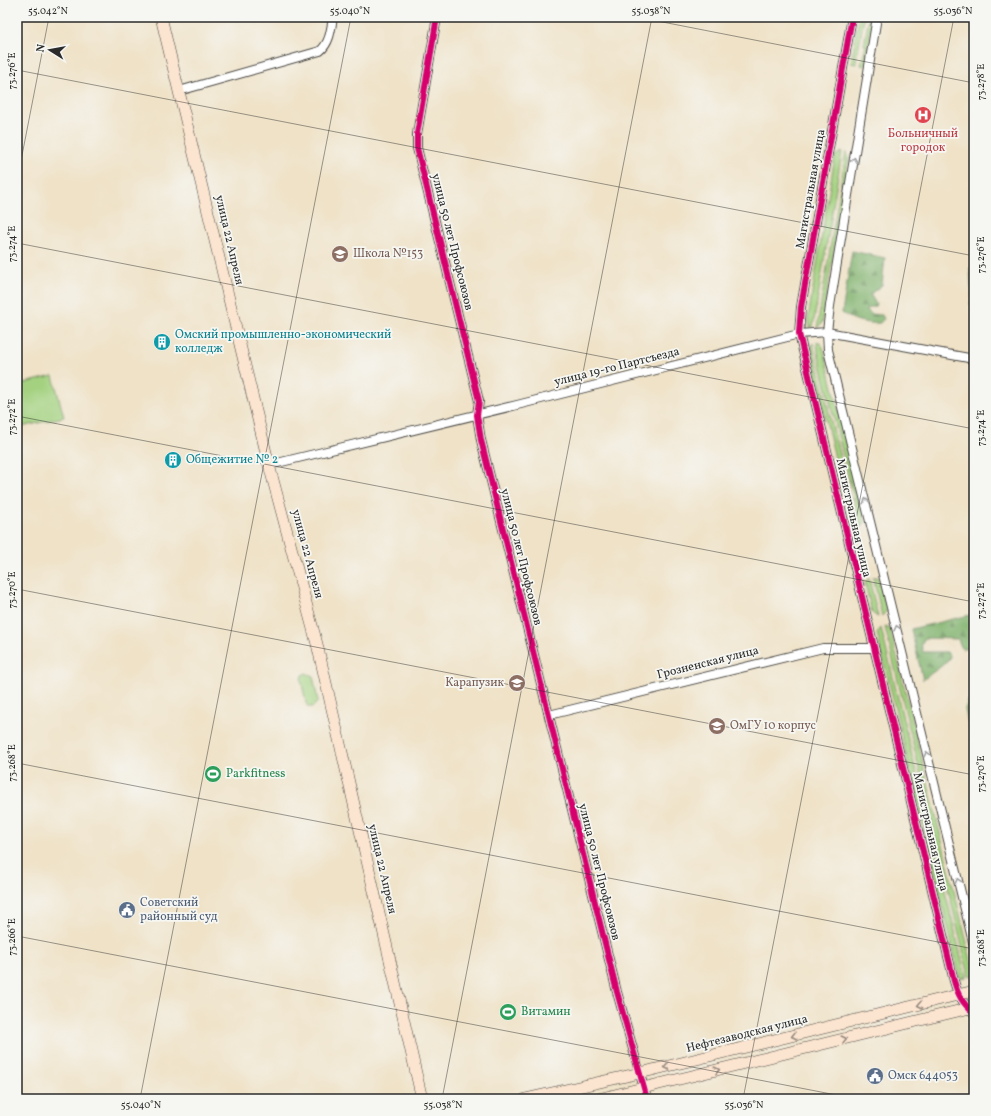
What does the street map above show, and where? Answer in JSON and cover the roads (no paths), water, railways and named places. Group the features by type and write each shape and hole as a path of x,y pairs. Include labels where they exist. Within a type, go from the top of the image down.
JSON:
{"main road":[{"name":"улица 22 Апреля","path":"161,17 269,465 318,644 422,1099"},
{"name":"Нефтезаводская улица","path":"525,1099 640,1073 974,991"},
{"path":"598,1099 646,1094 972,1010"}],"street":[{"path":"179,91 320,51 325,47 328,40 333,17"},
{"name":"улица 50 лет Профсоюзов","path":"437,17 417,148 479,401 477,415 481,440 617,992 646,1094"},
{"name":"Магистральная улица","path":"852,17 801,307 799,334 958,995 972,1010"},
{"name":"Магистральная улица","path":"877,17 827,332 828,350 974,946"},
{"name":"улица 19-го Партсъезда","path":"269,465 477,415 799,334 827,332 974,359"},
{"name":"Грозненская улица","path":"549,715 823,648 874,648"}],"place":[{"name":"Больничный городок","path":"923,115"},
{"name":"Школа №153","path":"340,254"},
{"name":"Омский промышленно-экономический колледж","path":"162,342"},
{"name":"Общежитие № 2","path":"173,460"},
{"name":"Карапузик","path":"517,683"},
{"name":"ОмГУ 10 корпус","path":"717,726"},
{"name":"Parkfitness","path":"213,774"},
{"name":"Советский районный суд","path":"127,910"},
{"name":"Витамин","path":"508,1012"},
{"name":"Омск 644053","path":"875,1076"}]}
